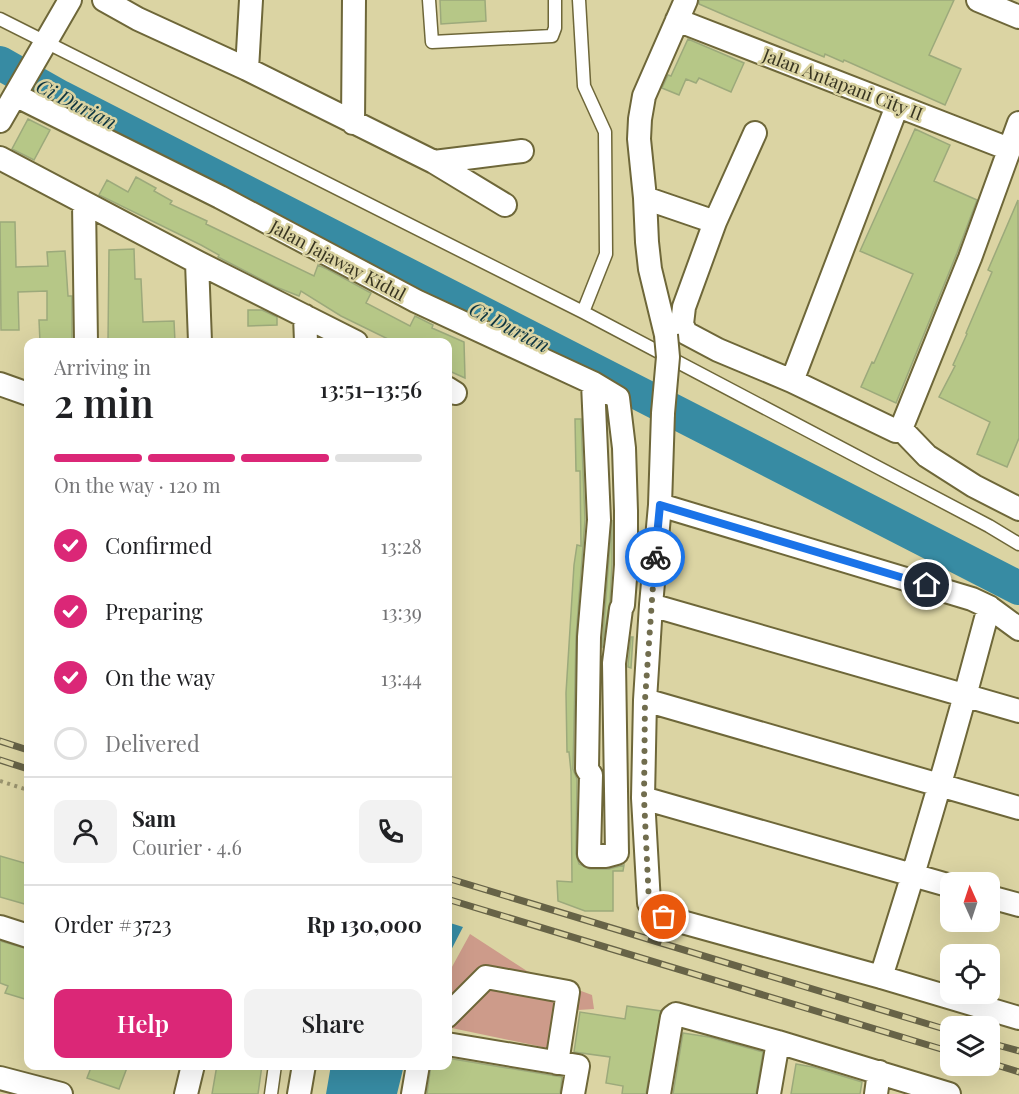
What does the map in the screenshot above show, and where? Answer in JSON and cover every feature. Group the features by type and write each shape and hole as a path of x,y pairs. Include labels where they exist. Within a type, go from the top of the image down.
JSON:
{"street":[{"path":"0,121 70,0"},
{"path":"104,0 142,9 247,69 434,162 505,205"},
{"path":"247,69 251,0"},
{"path":"353,123 354,0"},
{"path":"978,0 1019,17"},
{"path":"681,10 644,96 639,139 651,268 666,335 668,357 663,413 660,505 645,700 644,798 649,903 654,912 664,917 1019,1018"},
{"name":"Jalan Antapani City II","path":"681,10 897,106 1009,149"},
{"name":"Jalan Jajaway Kidul","path":"16,93 220,197 416,301 593,383 618,398 624,448 626,565 623,605 614,663 617,853 606,856 589,854 591,775 587,769 587,675 591,599 599,520 593,383"},
{"path":"792,381 897,106"},
{"path":"901,429 970,258 1019,123"},
{"path":"755,132 715,222 684,307 682,324 686,333 718,350 792,381 896,431 901,429"},
{"path":"434,162 522,151"},
{"path":"0,158 197,262 348,338"},
{"path":"645,198 715,222"},
{"path":"84,203 86,338"},
{"path":"197,262 200,338"},
{"path":"305,316 306,338"},
{"path":"0,384 24,392"},
{"path":"901,429 927,456 974,486 1019,509"},
{"path":"660,505 972,599 989,607 1019,629"},
{"path":"651,605 1019,711"},
{"path":"881,977 914,875 966,696 989,607"},
{"path":"645,700 1019,808"},
{"path":"644,798 940,883"},
{"path":"1000,900 1019,905"},
{"path":"0,927 24,935"},
{"path":"452,1011 486,977 568,992 557,1063"},
{"path":"659,1094 672,1017 676,1014 778,1042 878,1083 949,1094"},
{"path":"769,1094 778,1042"},
{"path":"452,1045 578,1066 573,1094"},
{"path":"186,1094 193,1070"},
{"path":"299,1094 303,1070"},
{"path":"413,1094 417,1070"},
{"path":"0,1078 61,1094"}],"lane":[{"path":"429,0 432,42 552,36 555,28 555,0"},
{"path":"579,0 584,86 605,132 606,254 583,312"},
{"path":"0,19 42,47 583,312 990,526 1019,544"},
{"path":"271,1094 274,1070"}],"path":[{"path":"0,781 24,789"}],"shaded area":[{"path":"470,934 527,971 592,995 594,1009 562,1011 557,1050 452,1028 452,967"}],"water":[{"path":"452,924 463,927 452,948"},
{"path":"330,1070 403,1070 397,1094 326,1094"}],"building":[{"path":"440,0 485,0 486,21 441,24"},
{"path":"699,0 954,0 929,55 961,69 945,105 844,60 843,62 825,54 824,57 729,17 699,4"},
{"path":"688,39 744,63 731,92 699,78 696,83 686,79 679,95 662,88 668,75 671,76"},
{"path":"28,119 50,130 34,160 12,149"},
{"path":"915,129 950,145 934,181 977,200 896,403 861,387 913,274 860,251"},
{"path":"136,177 156,188 154,191 172,201 170,204 207,221 206,224 314,276 318,265 327,269 371,293 366,303 410,326 415,316 433,325 432,328 464,342 465,378 452,372 452,338 386,338 341,316 301,291 299,296 276,287 218,257 219,255 201,245 99,195 107,180 128,192"},
{"path":"1018,200 1019,438 1007,467 977,454 990,422 939,397 955,366 953,365 992,272 988,270"},
{"path":"0,222 15,222 16,267 48,266 47,252 65,251 68,296 72,296 72,338 40,338 39,320 47,320 47,291 18,292 19,330 1,330"},
{"path":"134,249 135,279 141,279 143,322 174,321 175,338 108,338 109,250"},
{"path":"248,310 262,310 277,317 277,325 248,326"},
{"path":"575,419 581,419 585,520 576,637 573,769 577,779 576,854 579,864 590,869 609,869 624,865 623,871 613,871 613,911 585,911 558,901 557,881 572,882 571,772 569,752 567,752 566,693 574,565 577,545 581,546 580,471 576,471"},
{"path":"612,520 610,601 602,648"},
{"path":"631,637 633,637 631,668 628,664"},
{"path":"0,856 24,863 24,904 0,897"},
{"path":"0,941 24,948 24,999 5,993 8,986 0,983"},
{"path":"627,1006 661,1011 646,1094 622,1094 623,1086 606,1083 610,1057 574,1052 580,1012 625,1019"},
{"path":"683,1033 709,1037 763,1052 756,1094 673,1094"},
{"path":"452,1059 562,1077 560,1094 427,1094 430,1070 452,1070"},
{"path":"796,1064 862,1082 860,1094 791,1094"},
{"path":"90,1070 126,1070 119,1089 87,1078"},
{"path":"216,1070 261,1070 258,1094 212,1094"}],"waterway":[{"name":"Ci Durian","path":"0,63 60,97 1019,588"}],"railway":[{"path":"0,741 24,749"},
{"path":"0,760 24,768"},
{"path":"452,880 940,1028"},
{"path":"452,901 940,1049"},
{"path":"1000,1046 1019,1051"},
{"path":"1000,1066 1019,1072"}],"way so far":[{"path":"655,557 645,700 644,798 649,903 654,912 664,917"}],"route":[{"path":"655,557 660,505 927,585"}]}
